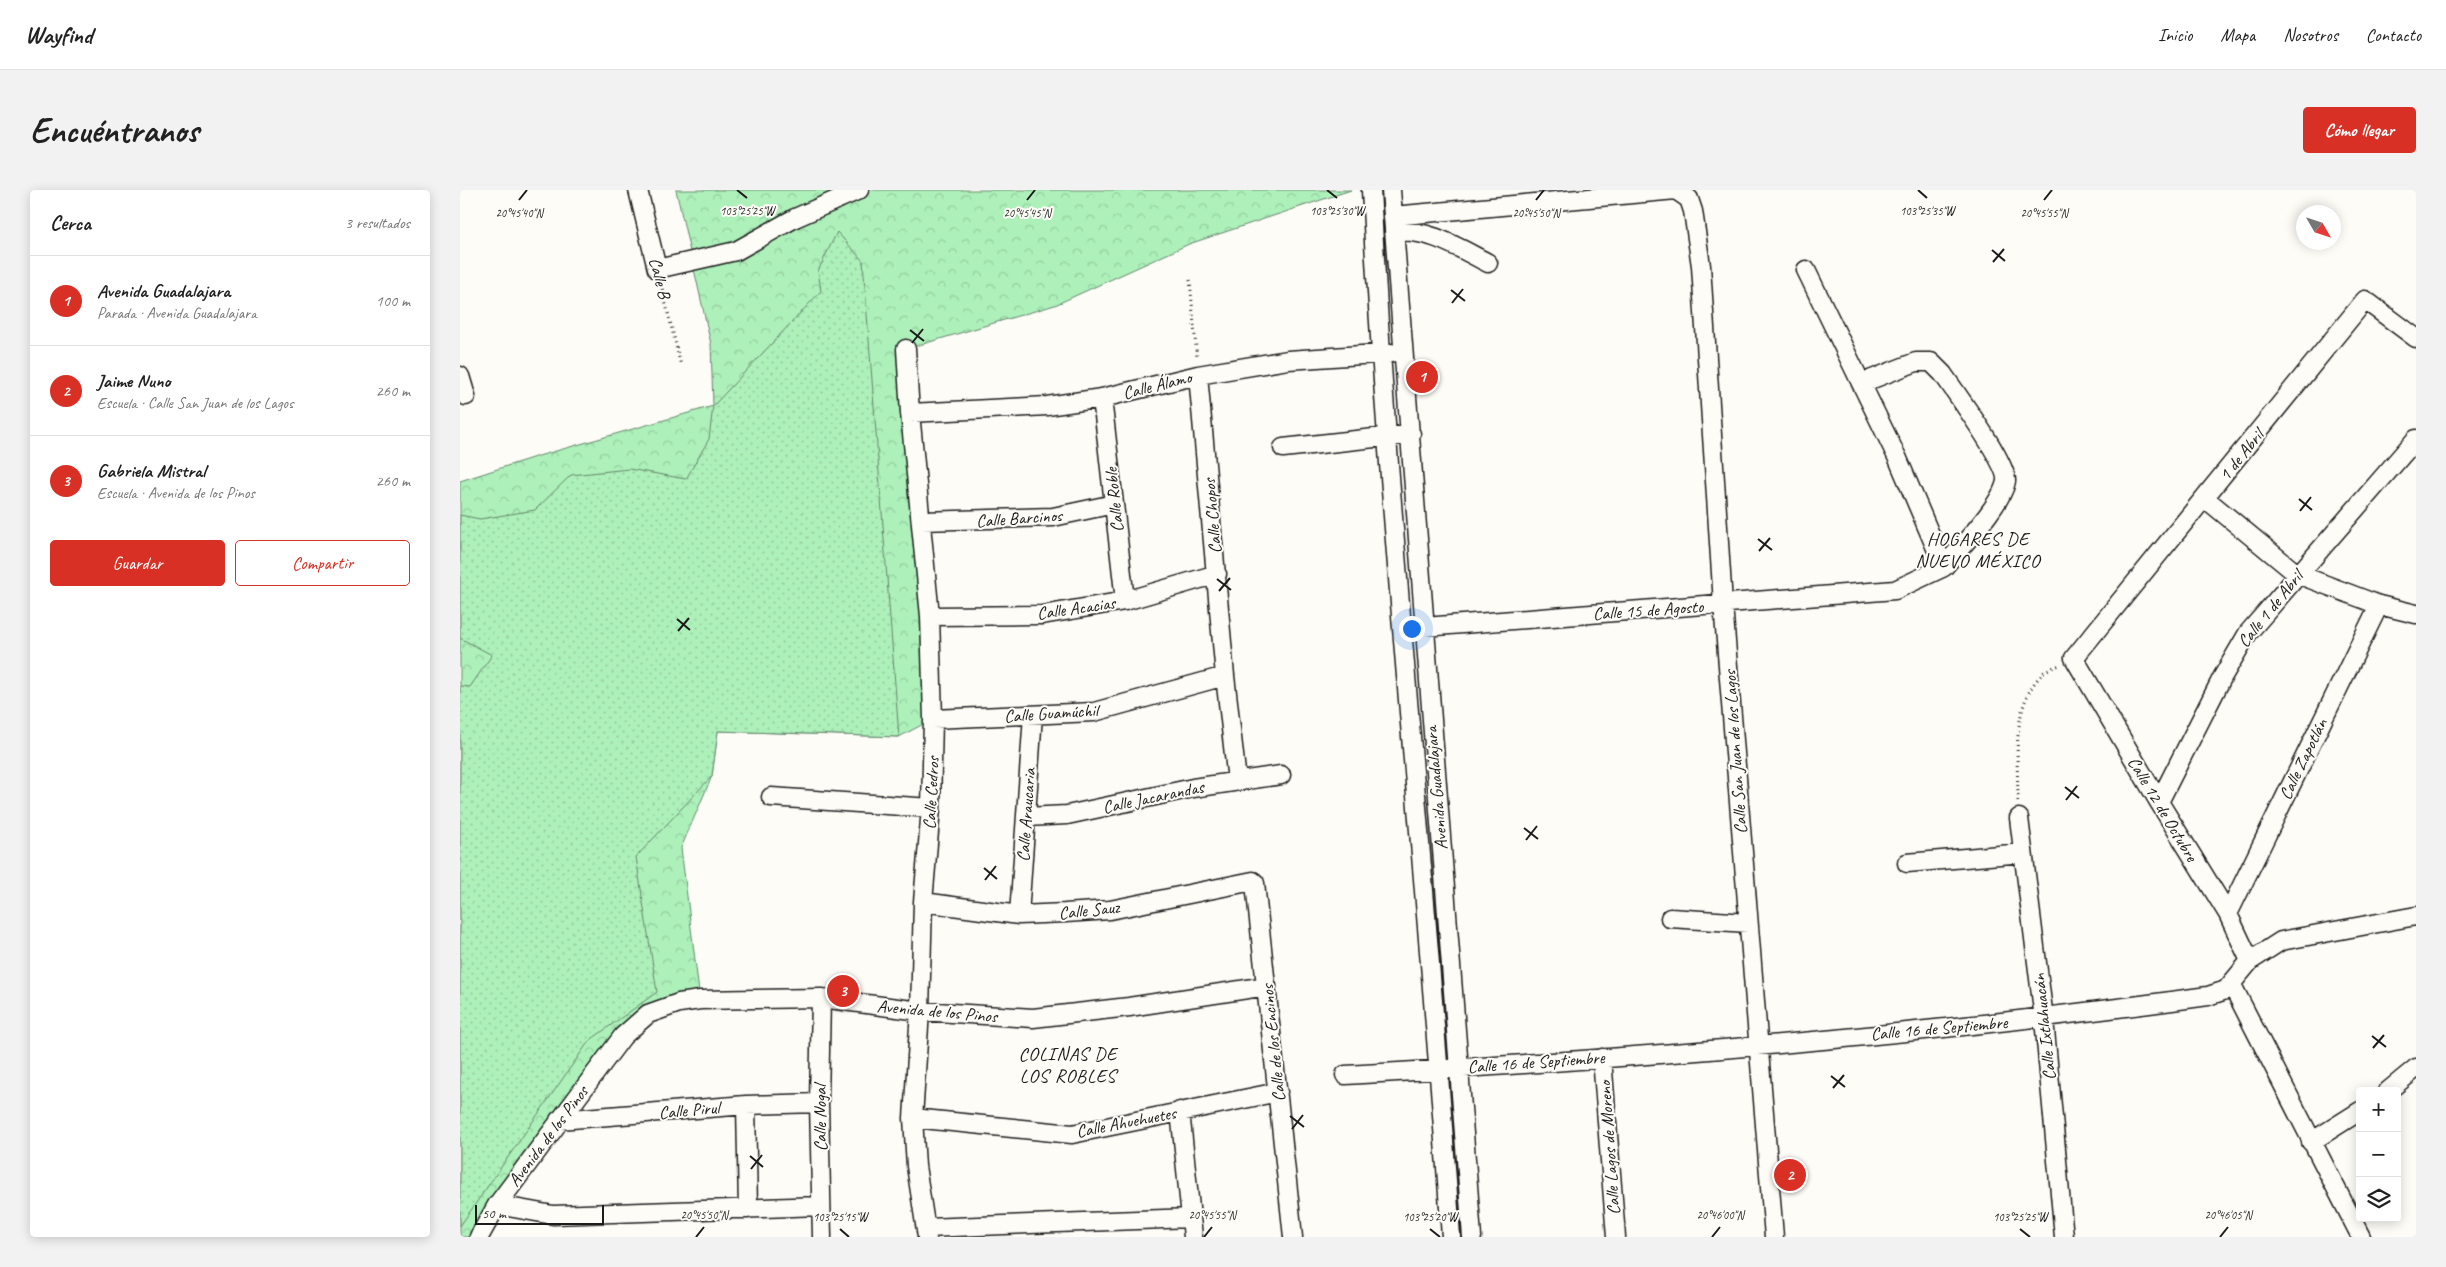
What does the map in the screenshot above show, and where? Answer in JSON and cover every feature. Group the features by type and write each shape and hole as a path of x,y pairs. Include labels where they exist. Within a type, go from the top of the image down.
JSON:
{"street":[{"name":"Calle B","path":"638,190 657,268"},
{"path":"657,268 736,251 796,218 859,190"},
{"name":"Avenida Guadalajara","path":"1371,190 1386,436 1439,1070 1451,1237"},
{"name":"Avenida Guadalajara","path":"1391,190 1411,434 1423,627 1472,1237"},
{"path":"1394,224 1676,190"},
{"name":"Calle San Juan de los Lagos","path":"1676,190 1688,199 1692,211 1701,266 1723,604 1774,1237"},
{"path":"1394,224 1408,231 1443,240 1488,263"},
{"path":"1806,270 1898,459 1944,567 2000,499 2006,480 1999,459 1943,374 1931,362 1916,362 1862,383"},
{"name":"1 de Abril","path":"2074,658 2206,499 2365,300 2416,338"},
{"name":"Calle Cedros","path":"906,349 910,412 930,616 934,719 931,808 923,902 920,1011 913,1118 916,1166 926,1232"},
{"name":"Calle Álamo","path":"910,412 1030,408 1102,398 1198,374 1288,360 1404,351"},
{"name":"Calle Chopos","path":"1198,374 1225,676 1237,781"},
{"path":"460,376 466,396"},
{"name":"Calle Roble","path":"1102,398 1125,601"},
{"path":"1283,448 1411,434"},
{"name":"Calle 1 de Abril","path":"2159,802 2236,652 2262,616 2297,574 2416,439"},
{"path":"1390,487 1413,486"},
{"path":"2206,499 2297,574 2378,605 2416,614"},
{"name":"Calle Barcinos","path":"922,521 1053,517 1114,504"},
{"name":"Calle 15 de Agosto","path":"1402,629 1895,590 1944,567"},
{"name":"Calle Acacias","path":"930,616 1042,615 1125,601 1217,574"},
{"name":"Calle Zapotlán","path":"2228,914 2378,605"},
{"name":"Calle 12 de Octubre","path":"2074,658 2228,914 2250,961"},
{"name":"Calle Guamúchil","path":"934,719 1094,712 1225,676"},
{"name":"Calle Araucaria","path":"1019,915 1033,715"},
{"path":"1414,770 1434,768"},
{"name":"Calle Jacarandas","path":"1026,817 1067,815 1237,781 1281,775"},
{"path":"771,797 931,808"},
{"name":"Calle Ixtlahuacán","path":"2019,818 2044,1019 2064,1237"},
{"path":"1907,863 2023,854"},
{"name":"Calle Sauz","path":"923,902 1019,915 1110,910 1250,879 1253,881"},
{"name":"Calle de los Encinos","path":"1253,881 1255,883 1267,986 1293,1237"},
{"path":"1426,910 1447,910"},
{"path":"2361,1237 2310,1142 2232,986 2250,961 2281,941 2416,916"},
{"path":"1670,918 1748,923"},
{"name":"Avenida de los Pinos","path":"479,1237 497,1205 623,1036 641,1019 654,1011 679,1003 700,1000 821,998 920,1011 1018,1018 1049,1017 1267,986"},
{"name":"Calle 16 de Septiembre","path":"1345,1075 1602,1058 2044,1019 2208,996 2218,994 2232,986"},
{"name":"Calle Nogal","path":"821,998 819,1103 822,1237"},
{"name":"Calle Lagos de Moreno","path":"1602,1058 1616,1237"},
{"path":"2393,1087 2416,1068"},
{"name":"Calle Ahuehuetes","path":"913,1118 1072,1134 1278,1092"},
{"name":"Calle Pirul","path":"559,1120 746,1105 819,1103"},
{"path":"746,1105 748,1209"},
{"path":"1180,1111 1193,1237"},
{"path":"2310,1142 2356,1113"},
{"path":"497,1205 553,1215 820,1206"},
{"path":"926,1232 1191,1218"}],"path":[{"name":"Calle B","path":"657,268 681,366"},
{"path":"1190,280 1198,374"},
{"path":"2019,818 2017,738 2026,698 2043,672"}],"green space":[{"path":"676,190 1351,190 1189,244 1055,305 906,349 933,719 899,737 718,731 712,776 681,848 700,1000 641,1019 479,1237 460,1237 460,481 535,457 713,406 711,344"},
{"path":"837,232 863,261 899,737 718,731 712,776 636,857 657,992 589,1041 460,1226 460,686 470,687 492,655 460,638 460,515 480,519 535,510 571,475 629,469 686,479 709,439 713,406 821,291 818,271"}],"place":[{"name":"Avenida Guadalajara","path":"1422,377"},
{"name":"Gabriela Mistral","path":"843,991"},
{"name":"Jaime Nuno","path":"1790,1175"}],"district":[{"name":"HOGARES DE NUEVO MÉXICO","path":"1978,549"},
{"name":"COLINAS DE LOS ROBLES","path":"1068,1064"}]}
